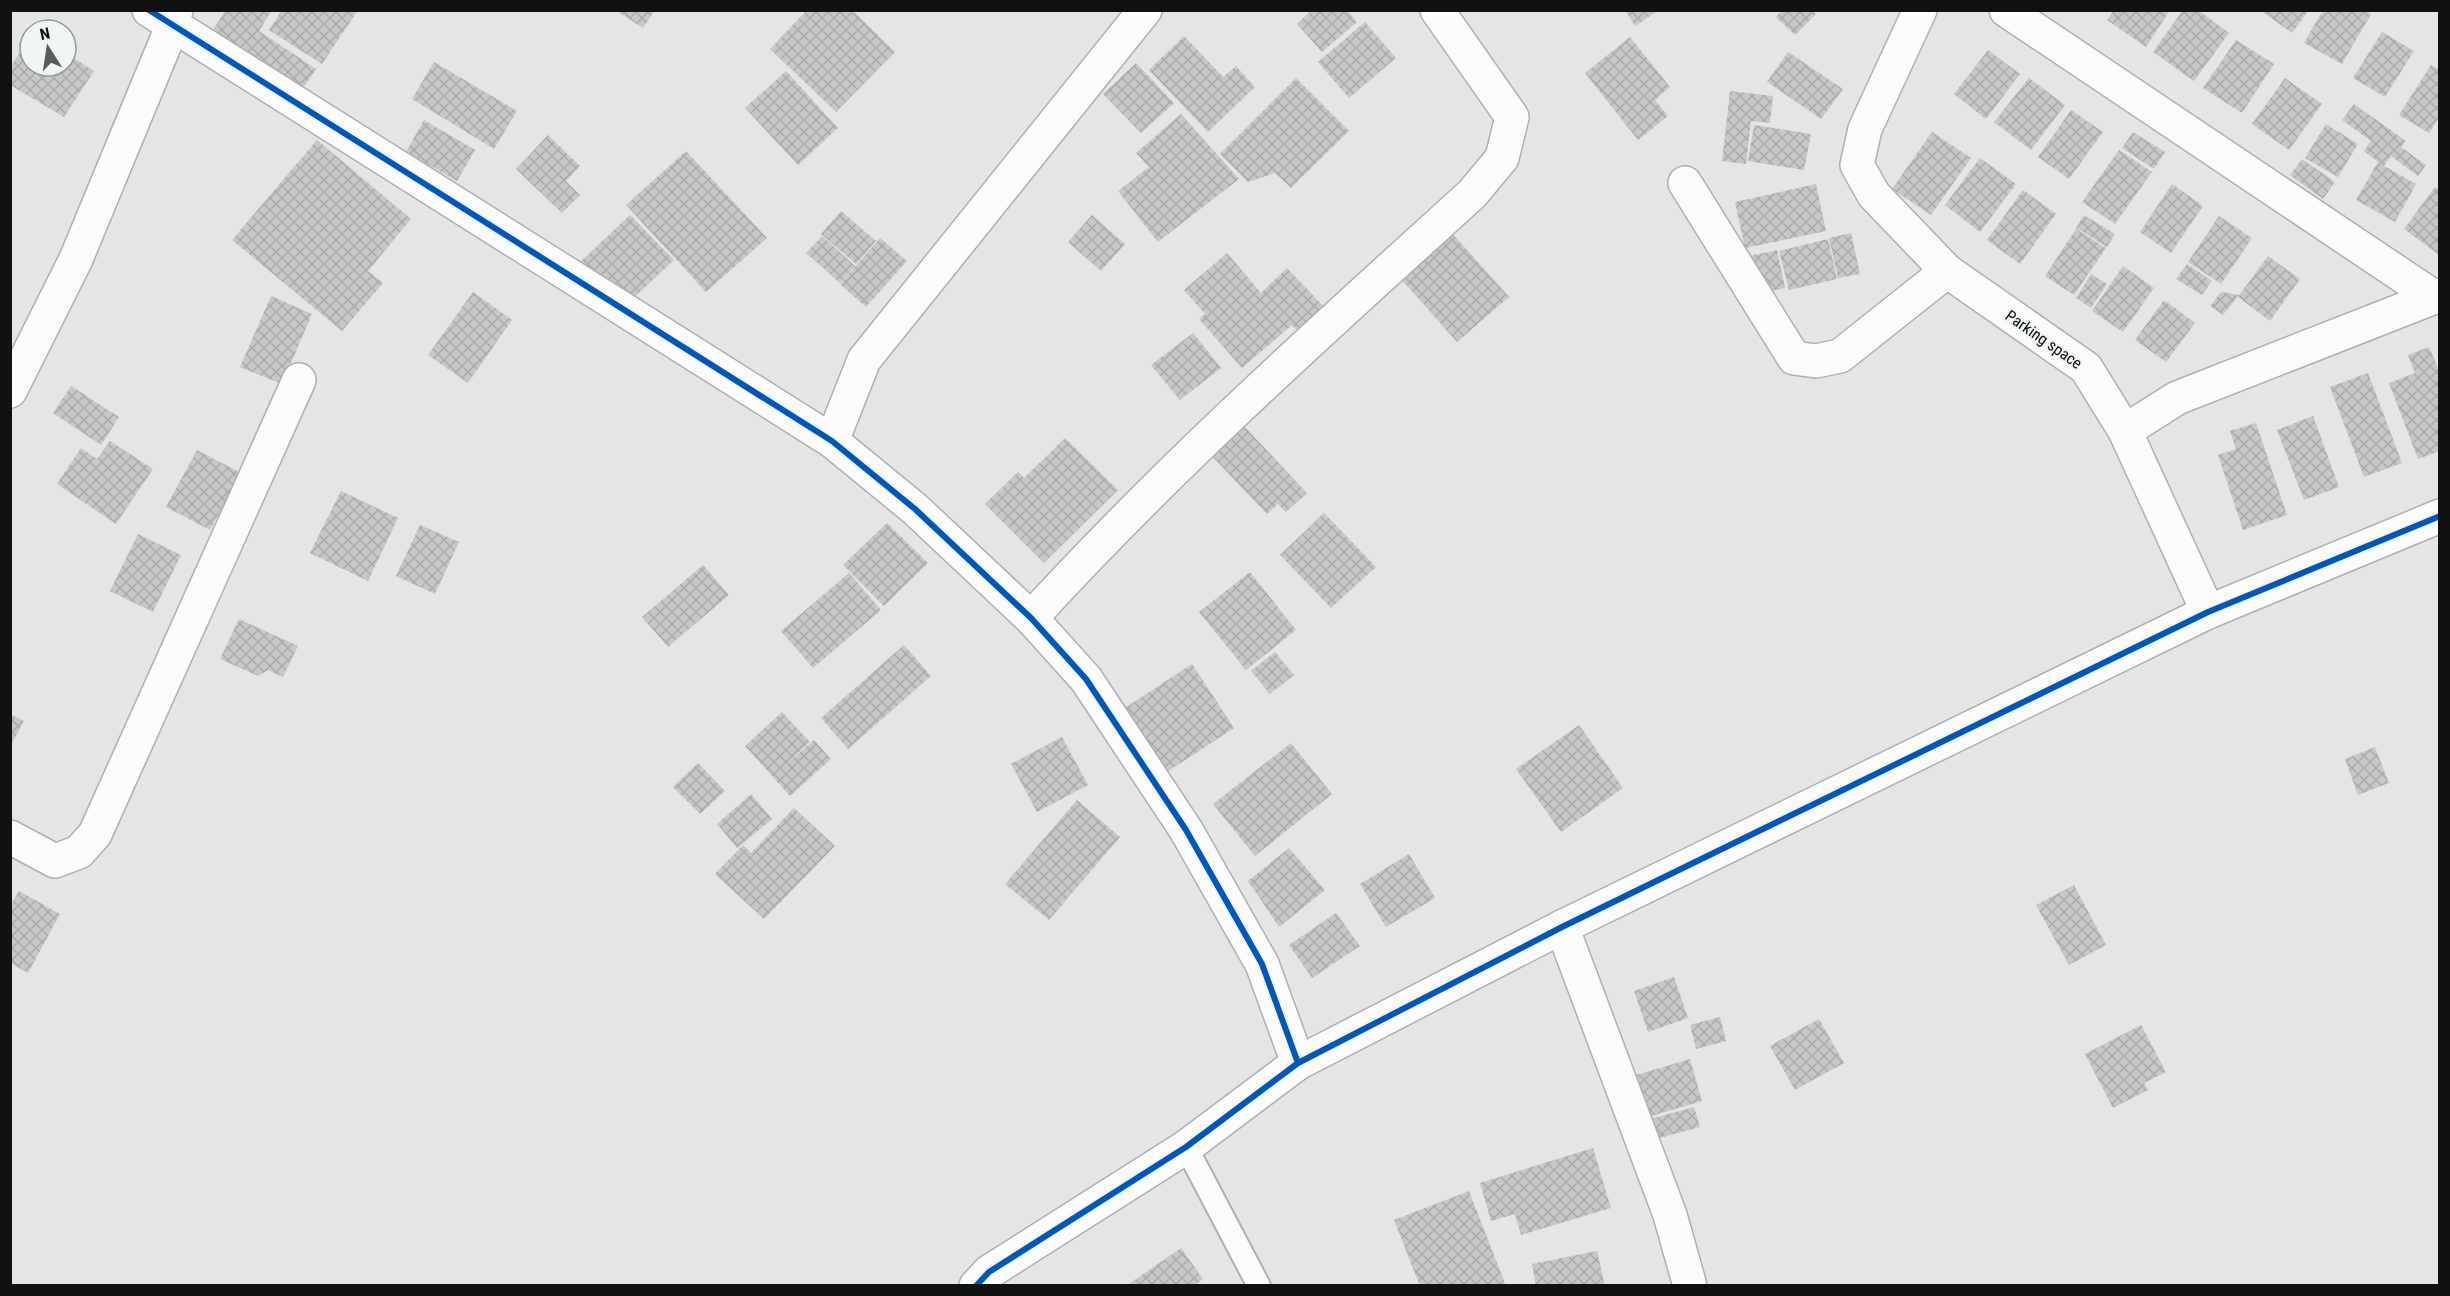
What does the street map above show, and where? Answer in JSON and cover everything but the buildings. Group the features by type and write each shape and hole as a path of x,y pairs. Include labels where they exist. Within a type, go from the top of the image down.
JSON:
{"street":[{"path":"832,441 864,360 1145,10"},
{"path":"1031,618 1102,540 1221,423 1472,194 1502,158 1512,117 1437,10"},
{"name":"Parking space","path":"1920,10 1865,129 1857,165 1874,195 1947,272 2086,368 2125,430 2208,612"},
{"path":"2006,10 2437,296"},
{"path":"10,391 76,259 166,16 832,441 915,509 1031,618 1086,679 1186,830 1262,964 1298,1064"},
{"path":"1685,183 1794,358 1816,361 1840,356 1947,272"},
{"path":"2125,430 2177,398 2437,296"},
{"path":"10,837 55,861 79,852 95,834 299,380"},
{"path":"976,1286 989,1272 1186,1148 1298,1064 1563,927 2208,612 2439,516"},
{"path":"1563,927 1670,1215 1690,1286"}],"lane":[{"path":"1186,1148 1258,1286"}],"cycle path":[{"path":"149,10 832,441 915,509 1031,618 1086,679 1186,830 1262,964 1298,1063"},
{"path":"976,1286 989,1272 1186,1147 1298,1063 1562,927 2208,612 2440,516"}]}
